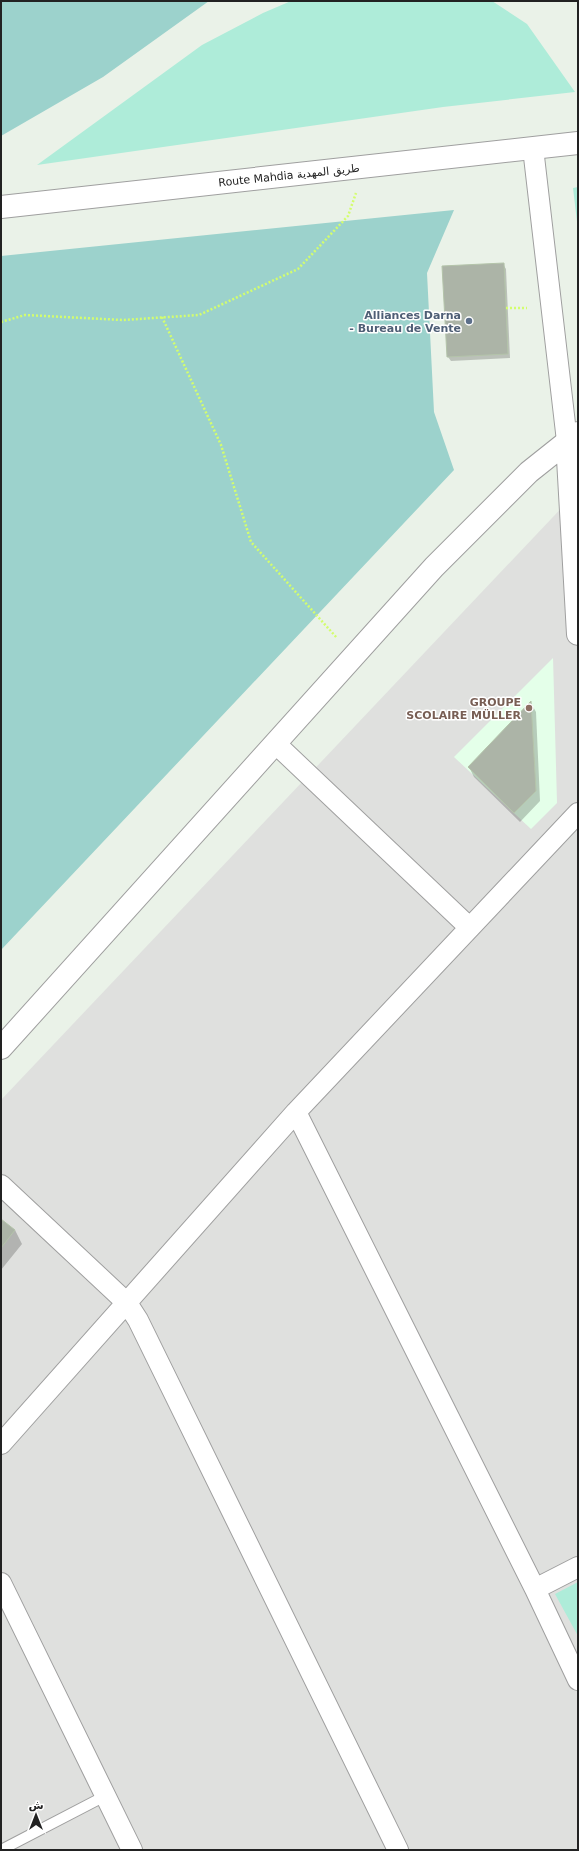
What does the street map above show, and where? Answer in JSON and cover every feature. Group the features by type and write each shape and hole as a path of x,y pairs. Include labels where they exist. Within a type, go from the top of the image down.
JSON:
{"street":[{"name":"Route Mahdia طريق المهدية","path":"1,207 578,143"},
{"path":"533,148 572,437 578,634"},
{"path":"1,1048 434,568 529,472 572,437"},
{"path":"276,744 469,928"},
{"path":"1,1444 296,1112 578,813"},
{"path":"296,1112 578,1680"},
{"path":"1,1185 127,1303 138,1320 398,1850"},
{"path":"534,1589 578,1567"},
{"path":"1,1583 132,1850"}],"lane":[{"path":"1,1850 106,1796"}],"path":[{"path":"1,322 25,315 123,320 199,315 298,269 348,216 366,166"},
{"path":"162,317 221,445 251,542 354,657"}],"shaded area":[{"path":"1,1 209,1 103,77 1,136"},
{"path":"291,1 492,1 527,24 575,92 443,107 37,165 202,45 263,13"},
{"path":"578,187 578,230 573,188"},
{"path":"454,210 427,273 434,412 454,470 1,950 1,256"},
{"path":"578,493 578,1850 1,1850 1,1100 570,499"},
{"name":"GROUPE SCOLAIRE MÜLLER","path":"553,658 557,803 531,829 454,757"},
{"path":"578,1582 578,1636 555,1594"}],"building":[{"path":"504,263 508,354 447,357 442,266"},
{"path":"531,701 536,791 514,813 468,767"},
{"path":"1,1219 15,1230 1,1248"}],"place":[{"name":"Alliances Darna - Bureau de Vente","path":"469,321"},
{"name":"GROUPE SCOLAIRE MÜLLER","path":"529,708"}]}
